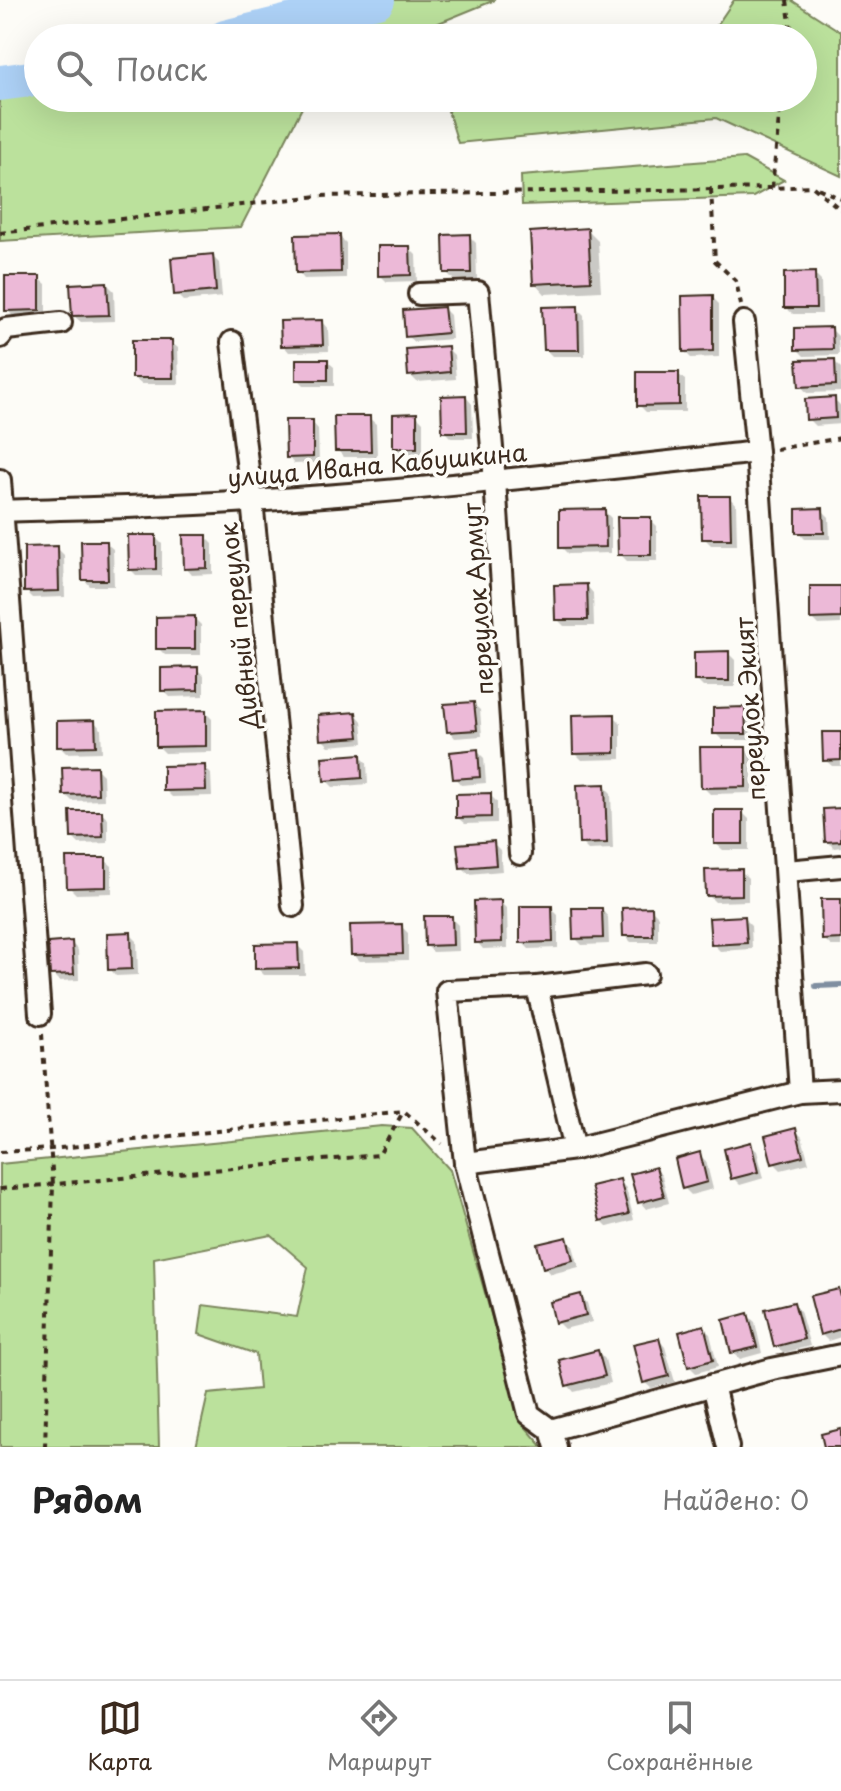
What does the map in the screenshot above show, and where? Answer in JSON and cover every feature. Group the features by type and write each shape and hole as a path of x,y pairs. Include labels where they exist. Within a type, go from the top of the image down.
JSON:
{"street":[{"name":"переулок Армут","path":"419,294 478,292 495,481 520,854"},
{"name":"переулок Экият","path":"744,322 757,452 800,1092"},
{"path":"0,337 6,329 61,323"},
{"name":"Дивный переулок","path":"232,342 252,501 293,906"},
{"name":"улица Ивана Кабушкина","path":"1,511 113,509 252,501 495,481 757,452"},
{"path":"0,480 40,1014"},
{"path":"787,871 841,866"},
{"path":"646,974 537,987 447,991 465,1163 529,1414 554,1438 713,1385 841,1355"},
{"path":"537,987 575,1149"},
{"path":"465,1163 575,1149 800,1092 841,1090"},
{"path":"713,1385 728,1447"}],"path":[{"path":"787,0 790,24"},
{"path":"772,188 780,112"},
{"path":"812,186 841,210"},
{"path":"0,233 319,196 812,186 841,199"},
{"path":"711,189 715,261 736,281 744,322"},
{"path":"757,452 841,438"},
{"path":"40,1014 53,1184 45,1447"},
{"path":"0,1152 404,1111 465,1163"},
{"path":"0,1189 379,1155 404,1111"}],"green space":[{"path":"318,0 495,0 436,24 232,24"},
{"path":"734,0 791,0 841,32 841,176 716,118 458,143 448,112 817,112 817,24 718,24"},
{"path":"24,64 24,112 300,112 241,227 0,241 0,68"},
{"path":"744,158 784,180 753,197 522,205 521,176"},
{"path":"382,1126 412,1128 450,1170 522,1423 543,1447 196,1447 208,1394 259,1389 256,1354 199,1334 203,1305 297,1317 308,1267 271,1235 154,1258 159,1447 0,1447 0,1164"}],"building":[{"path":"588,228 591,281 533,284 530,232"},
{"path":"340,234 341,272 296,273 295,235"},
{"path":"470,234 471,273 444,273 443,235"},
{"path":"378,246 410,246 411,275 378,276"},
{"path":"213,254 216,291 174,295 171,258"},
{"path":"815,272 816,308 784,308 784,273"},
{"path":"5,276 40,276 40,310 5,311"},
{"path":"107,282 109,315 72,316 70,284"},
{"path":"713,295 713,351 683,352 682,296"},
{"path":"578,306 579,350 544,350 542,307"},
{"path":"444,307 447,333 405,337 403,310"},
{"path":"322,320 323,345 281,346 280,321"},
{"path":"832,327 833,349 795,350 795,328"},
{"path":"132,340 172,340 173,378 132,378"},
{"path":"448,346 450,372 408,376 406,349"},
{"path":"296,359 328,359 328,380 296,380"},
{"path":"835,359 836,385 799,387 797,360"},
{"path":"637,372 679,372 679,405 637,406"},
{"path":"466,395 467,432 442,432 441,396"},
{"path":"835,397 836,418 806,420 805,399"},
{"path":"417,413 417,448 393,448 393,414"},
{"path":"334,416 370,416 371,451 335,451"},
{"path":"285,420 313,420 313,457 286,458"},
{"path":"701,496 730,496 731,539 702,539"},
{"path":"823,508 824,533 796,533 796,509"},
{"path":"605,509 606,547 559,548 559,510"},
{"path":"617,517 651,517 651,555 618,555"},
{"path":"128,535 156,535 156,569 129,570"},
{"path":"183,535 207,535 207,568 184,569"},
{"path":"81,541 107,541 108,580 82,580"},
{"path":"58,546 59,591 24,592 24,547"},
{"path":"587,584 588,620 555,620 554,585"},
{"path":"810,586 841,586 841,618 810,619"},
{"path":"195,616 195,649 156,649 156,617"},
{"path":"729,651 729,681 694,681 694,652"},
{"path":"198,667 198,690 161,691 161,668"},
{"path":"474,702 477,730 447,732 444,704"},
{"path":"745,707 746,734 713,734 713,708"},
{"path":"206,710 206,746 156,747 156,711"},
{"path":"356,712 359,737 320,740 318,715"},
{"path":"615,714 615,753 573,754 572,715"},
{"path":"95,720 96,746 57,747 57,721"},
{"path":"822,732 841,732 841,760 823,761"},
{"path":"700,747 746,747 746,787 701,788"},
{"path":"478,749 480,777 453,779 450,752"},
{"path":"361,754 362,778 324,781 322,757"},
{"path":"205,765 206,790 163,791 163,766"},
{"path":"97,766 98,794 63,795 62,767"},
{"path":"605,784 607,843 579,844 577,785"},
{"path":"491,793 491,817 456,818 456,794"},
{"path":"841,808 841,841 825,842 823,809"},
{"path":"714,810 743,810 743,844 714,844"},
{"path":"70,811 102,811 103,837 71,838"},
{"path":"494,841 496,865 460,868 457,844"},
{"path":"66,858 106,858 106,887 67,888"},
{"path":"742,869 742,895 706,896 705,870"},
{"path":"821,899 841,899 841,939 822,940"},
{"path":"501,900 502,942 475,943 474,901"},
{"path":"520,906 552,906 553,942 520,943"},
{"path":"652,907 653,936 623,936 622,908"},
{"path":"572,908 602,908 603,938 573,939"},
{"path":"424,916 452,916 453,945 425,946"},
{"path":"745,916 747,943 711,945 709,918"},
{"path":"402,924 403,954 351,955 350,925"},
{"path":"131,932 132,969 108,970 107,933"},
{"path":"72,941 74,974 50,975 48,943"},
{"path":"298,943 299,968 255,969 255,944"},
{"path":"796,1128 803,1156 772,1164 765,1136"},
{"path":"751,1142 758,1172 731,1179 724,1149"},
{"path":"700,1152 707,1182 682,1189 675,1159"},
{"path":"656,1167 664,1196 638,1203 630,1174"},
{"path":"620,1179 629,1214 600,1221 591,1186"},
{"path":"567,1237 573,1260 543,1268 537,1244"},
{"path":"839,1289 841,1329 820,1335 810,1296"},
{"path":"581,1294 586,1315 555,1323 550,1302"},
{"path":"794,1302 804,1339 774,1347 765,1309"},
{"path":"748,1313 757,1347 731,1353 723,1320"},
{"path":"704,1325 713,1360 688,1367 679,1332"},
{"path":"659,1338 669,1376 643,1383 633,1344"},
{"path":"598,1350 605,1376 566,1386 559,1360"},
{"path":"841,1429 841,1447 824,1447 821,1434"}],"waterway":[{"path":"281,24 377,0"},
{"path":"0,83 24,80"},
{"path":"816,986 841,985"}]}
